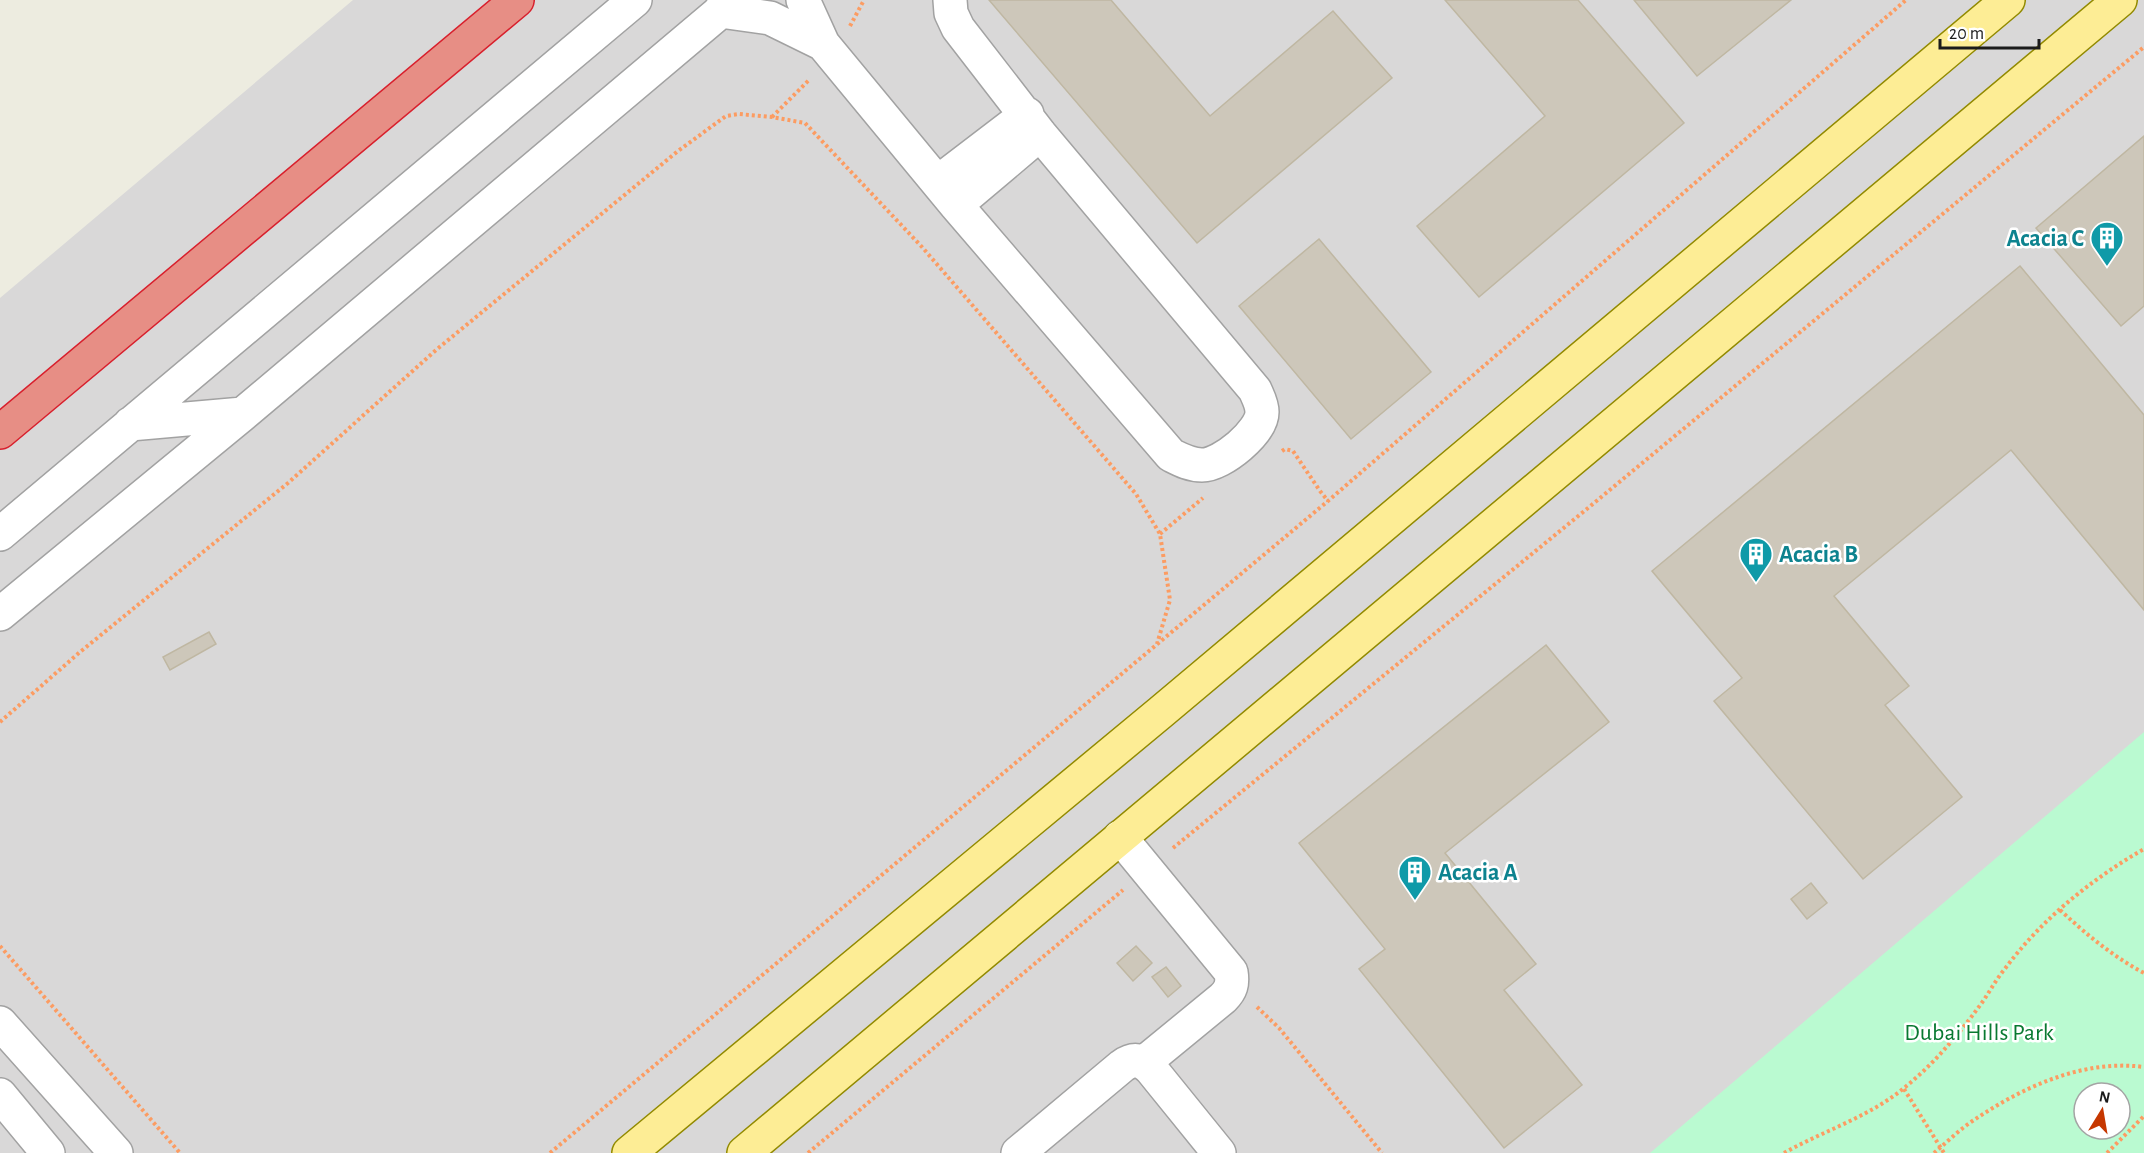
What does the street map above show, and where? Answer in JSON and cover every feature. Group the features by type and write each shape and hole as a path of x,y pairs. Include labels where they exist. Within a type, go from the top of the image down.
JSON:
{"highway":[{"path":"0,432 517,0"}],"main road":[{"path":"629,1153 1180,696 2008,0"},
{"path":"744,1153 2120,0"}],"street":[{"path":"0,534 635,0"},
{"path":"803,0 823,44 947,193 1171,454 1191,464 1202,465 1223,459 1252,433 1261,420 1262,405 1255,390 1034,124 958,28 951,13 950,0"},
{"path":"0,614 243,414 727,6 770,18 823,44"},
{"path":"947,193 1034,124"},
{"path":"130,424 243,414"},
{"path":"1120,837 1231,972 1233,983 1228,993 1145,1062"},
{"path":"0,1023 116,1153"},
{"path":"1018,1153 1129,1061 1137,1059 1145,1062 1219,1153"},
{"path":"0,1095 48,1153"}],"path":[{"path":"550,1153 1328,501 1906,0"},
{"path":"808,1153 1148,869 2144,47"},
{"path":"0,722 80,652 288,483 436,350 651,173 726,116 739,114 805,123 922,247 1136,494 1160,534 1170,600 1157,646"},
{"path":"1784,1153 1882,1104 1904,1089 1931,1064 1956,1035 2030,938 2088,885 2144,849"},
{"path":"2060,910 2122,962 2144,974"},
{"path":"0,946 180,1153"},
{"path":"1233,983 1279,1028 1382,1153"},
{"path":"1934,1153 1973,1120 2034,1085 2082,1070 2144,1067"},
{"path":"1904,1089 1944,1153"},
{"path":"2107,1153 2144,1116"}],"shaded area":[{"path":"353,0 2144,0 2144,1153 0,1153 0,298"}],"green space":[{"name":"Dubai Hills Park","path":"2144,732 2144,1153 1650,1153"}],"building":[{"path":"989,0 1111,0 1210,116 1333,11 1392,78 1197,243"},
{"path":"1445,0 1578,0 1684,123 1479,297 1417,226 1545,116"},
{"path":"1634,0 1791,0 1697,76"},
{"name":"Acacia C","path":"2144,136 2144,306 2121,326 2036,228"},
{"path":"1319,239 1431,372 1351,439 1239,306"},
{"name":"Acacia B","path":"2020,266 2144,415 2144,610 2011,450 1834,596 1909,686 1885,705 1962,797 1863,879 1714,701 1742,678 1652,571"},
{"path":"209,632 216,644 170,670 163,657"},
{"name":"Acacia A","path":"1546,645 1609,722 1445,853 1536,964 1504,990 1582,1085 1504,1148 1359,969 1385,949 1299,843"},
{"path":"1811,883 1827,903 1807,919 1791,899"},
{"path":"1136,946 1152,963 1133,981 1117,963"},
{"path":"1166,967 1181,986 1168,997 1152,977"}],"place":[{"name":"Acacia C","path":"2107,267"},
{"name":"Acacia B","path":"1756,583"},
{"name":"Acacia A","path":"1415,901"}]}
